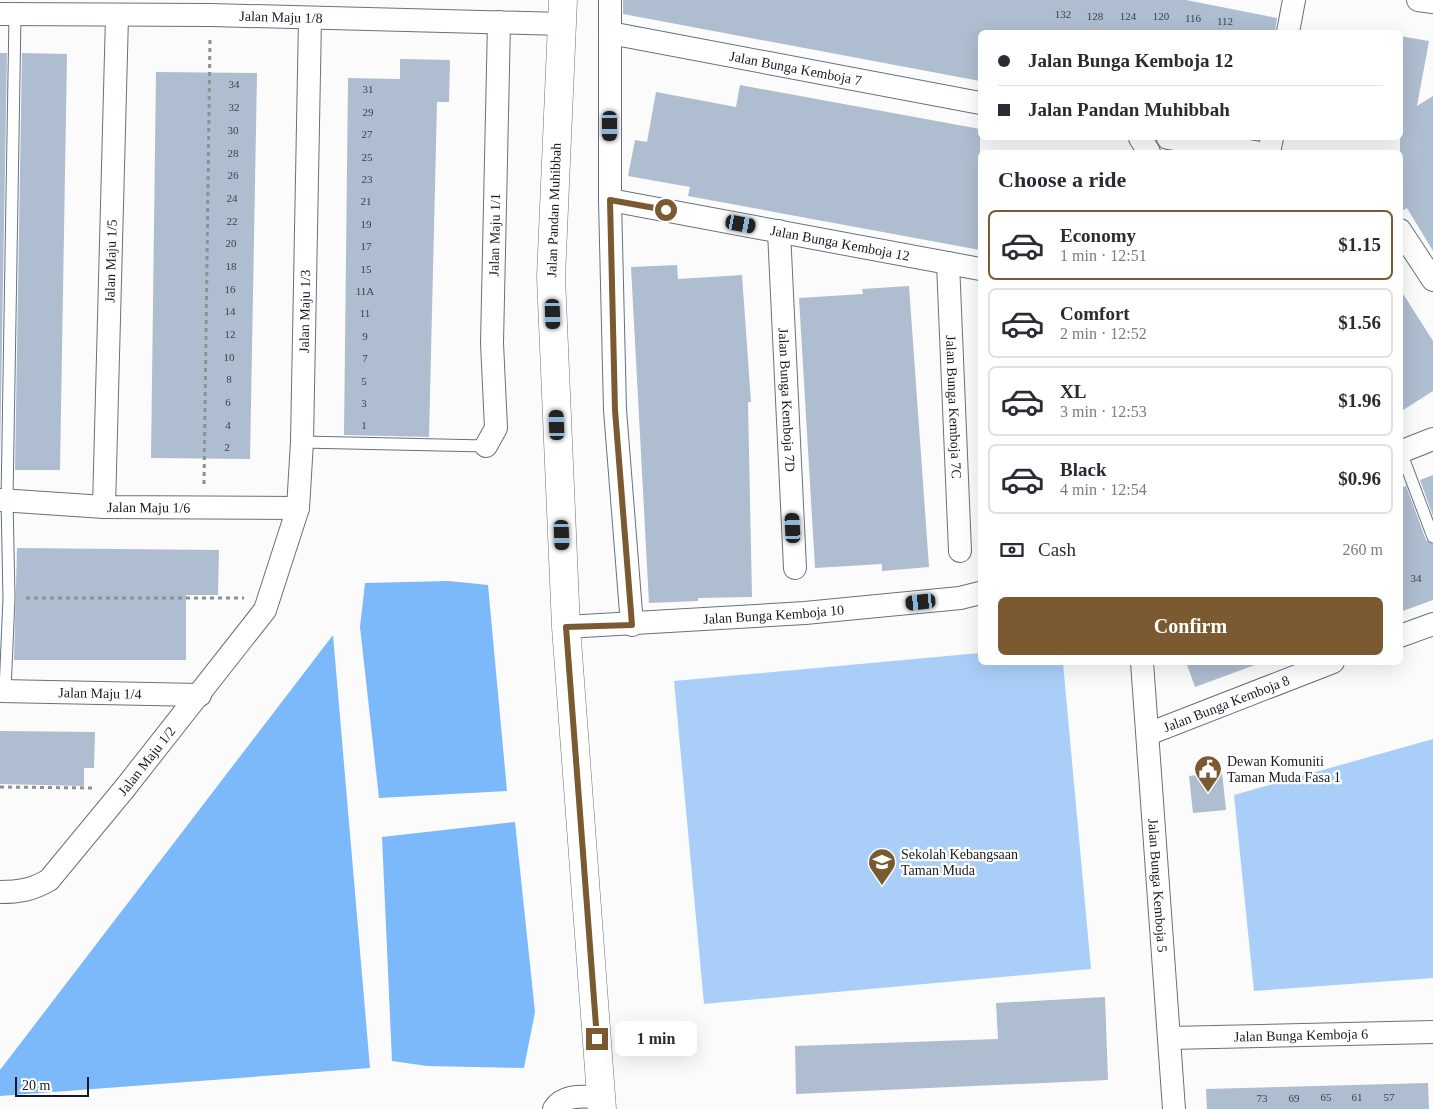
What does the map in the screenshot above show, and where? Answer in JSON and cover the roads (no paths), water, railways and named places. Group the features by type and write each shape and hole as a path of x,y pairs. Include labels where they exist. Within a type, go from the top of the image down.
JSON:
{"street":[{"path":"610,0 610,200 615,410 632,625"},
{"path":"1288,30 1294,0"},
{"path":"1418,0 1433,2"},
{"name":"Jalan Maju 1/8","path":"7,15 211,15 252,12 310,19 499,22 562,12"},
{"name":"Jalan Pandan Muhibbah","path":"562,12 551,277 566,627 601,1103"},
{"name":"Jalan Maju 1/5","path":"104,507 117,16"},
{"name":"Jalan Maju 1/3","path":"268,598 298,508 302,442 310,19"},
{"name":"Jalan Maju 1/1","path":"486,446 496,428 492,343 499,22"},
{"name":"Jalan Bunga Kemboja 7","path":"610,33 978,103"},
{"path":"1180,140 1243,150"},
{"name":"Jalan Bunga Kemboja 12","path":"610,200 978,269"},
{"name":"Jalan Bunga Kemboja 7D","path":"779,231 795,568"},
{"path":"1403,235 1433,280"},
{"name":"Jalan Bunga Kemboja 7C","path":"948,263 960,551"},
{"path":"1403,451 1433,439"},
{"name":"Jalan Maju 1/6","path":"3,500 104,507 204,506 298,508"},
{"name":"Jalan Bunga Kemboja 10","path":"566,627 632,625 805,613 960,598 978,594"},
{"name":"Jalan Maju 1/2","path":"0,892 19,892 35,888 49,880 200,695 265,610 268,598"},
{"path":"1403,635 1433,624"},
{"name":"Jalan Bunga Kemboja 5","path":"1142,665 1174,1109"},
{"name":"Jalan Bunga Kemboja 8","path":"1148,734 1325,665"},
{"name":"Jalan Maju 1/4","path":"3,691 200,695"},
{"name":"Jalan Bunga Kemboja 6","path":"1169,1038 1433,1032"},
{"path":"554,1109 557,1104 568,1098 601,1103"}],"lane":[{"path":"3,691 9,598 3,500 7,15"},
{"path":"302,442 486,446"},
{"path":"1403,460 1433,537"}],"place":[{"name":"Dewan Komuniti Taman Muda Fasa 1","path":"1208,793"},
{"name":"Sekolah Kebangsaan Taman Muda","path":"882,886"}]}
